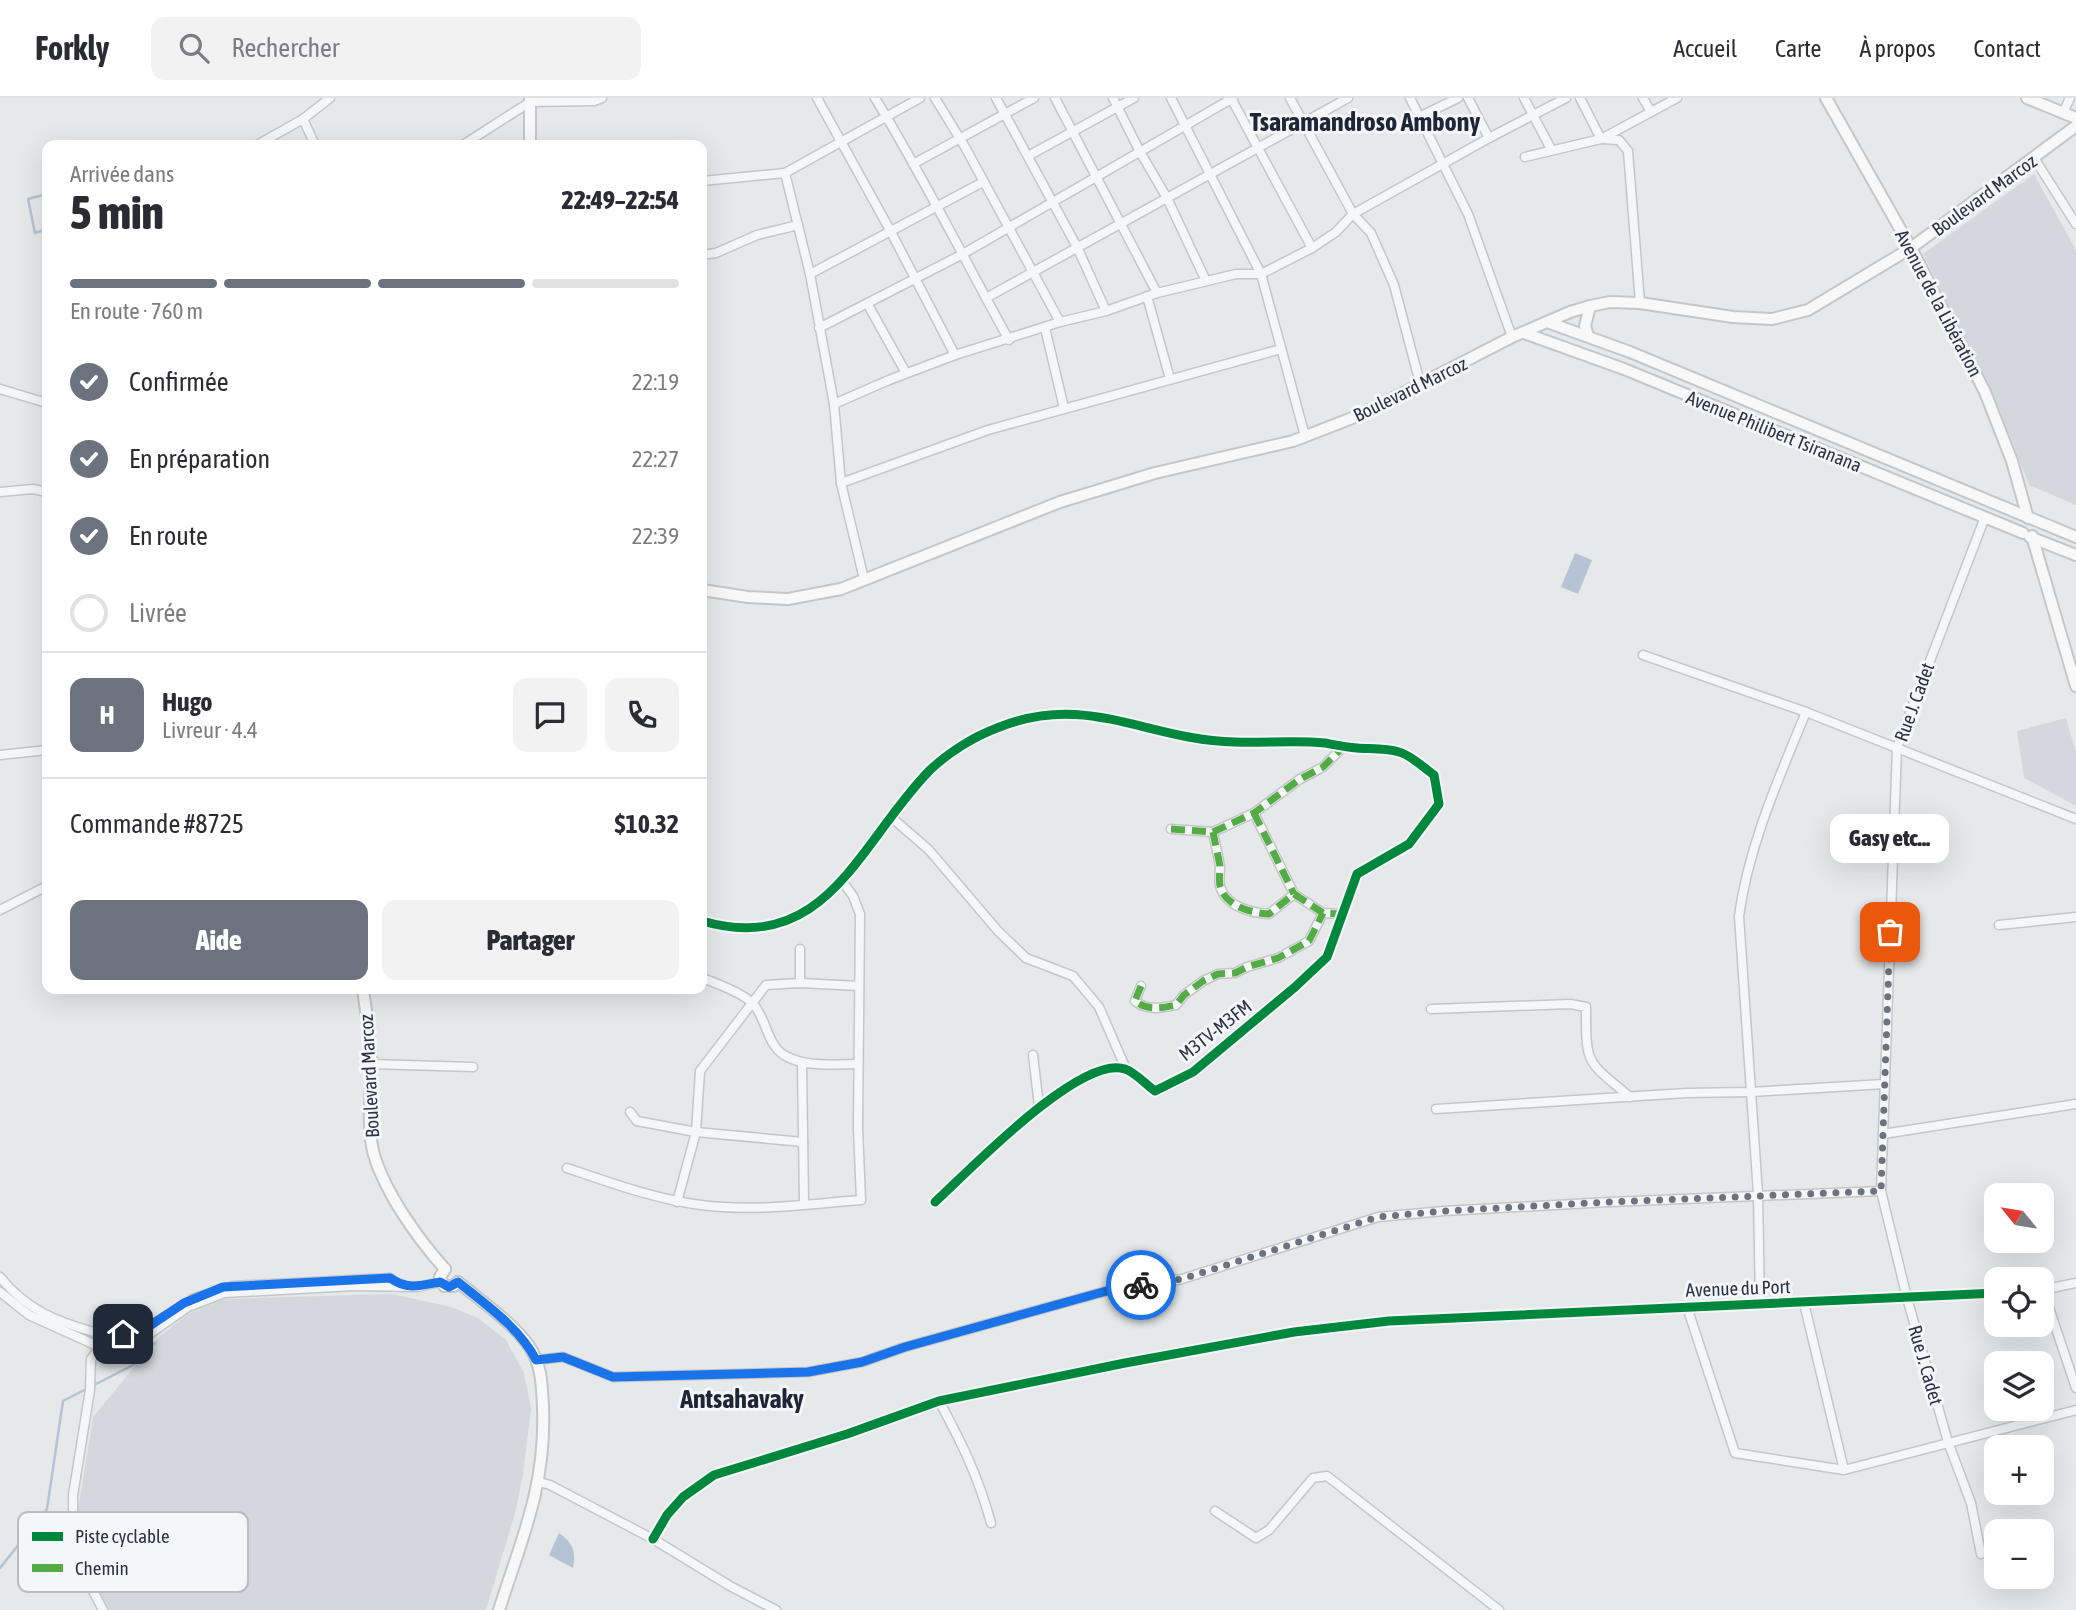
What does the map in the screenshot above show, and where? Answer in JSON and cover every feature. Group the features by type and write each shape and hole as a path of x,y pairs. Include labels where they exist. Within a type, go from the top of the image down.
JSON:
{"main road":[{"name":"Avenue de la Libération","path":"1826,98 1911,248 1985,392 2032,520"},
{"path":"2027,98 2076,118"},
{"path":"530,100 530,140"},
{"name":"Boulevard Marcoz","path":"707,591 788,599 841,589 1060,502 1155,474 1305,436 1360,415 1512,337 1590,306 1610,302 1640,303 1732,317 1772,319 1808,310 1911,248 2076,125"},
{"path":"1588,335 1585,326 1590,306"},
{"name":"Avenue Philibert Tsiranana","path":"1547,322 1630,352 2076,537"},
{"name":"Avenue Philibert Tsiranana","path":"1524,333 1624,369 2076,555"},
{"path":"1624,369 1630,352"},
{"path":"1718,408 1725,391"},
{"path":"2032,520 2022,523 2076,686"},
{"name":"Boulevard Marcoz","path":"364,994 371,1064 369,1098 374,1154 388,1189 445,1269"},
{"path":"451,1268 459,1276 458,1282 449,1287 440,1282 441,1272 451,1268"},
{"path":"458,1282 529,1346 542,1378 544,1433 539,1482 526,1534 499,1610"}],"street":[{"path":"266,140 303,119 330,98"},
{"path":"470,140 530,100 594,101 602,98"},
{"path":"817,98 955,355"},
{"path":"875,98 938,206 961,255 1009,340"},
{"path":"707,181 785,173 920,98"},
{"path":"934,98 960,139 1060,322"},
{"path":"996,98 1077,247 1106,311"},
{"path":"913,164 1034,98"},
{"path":"1055,98 1157,293"},
{"path":"1113,98 1167,198 1206,281"},
{"path":"1028,156 1134,98"},
{"path":"1171,98 1261,274 1305,436"},
{"path":"819,328 961,255 1232,98 1312,248"},
{"path":"1290,98 1353,214 1371,233 1394,285 1420,383"},
{"path":"986,298 1348,98"},
{"path":"1410,98 1468,214 1512,337"},
{"path":"1419,117 1458,98"},
{"path":"1468,98 1489,138"},
{"path":"1524,98 1551,149"},
{"path":"834,404 955,355 1060,322 1206,281 1236,274 1261,274 1312,248 1336,232 1353,214 1532,114 1566,98"},
{"path":"1580,98 1601,139"},
{"path":"1643,98 1651,112"},
{"path":"1601,139 1677,98"},
{"path":"2063,113 2070,98"},
{"path":"303,119 314,140"},
{"path":"1525,157 1601,139 1619,140 1628,152 1640,303"},
{"path":"2034,158 2076,223"},
{"path":"785,173 810,274 834,404 841,483 864,579"},
{"path":"810,274 984,182"},
{"path":"707,254 757,235 798,225"},
{"path":"1147,296 1170,379"},
{"path":"868,305 906,373"},
{"path":"1045,328 1064,408"},
{"path":"841,483 988,430 1281,349"},
{"path":"0,389 42,401"},
{"path":"0,492 33,489 42,491"},
{"name":"Rue J. Cadet","path":"1981,1554 1971,1503 1948,1442 1907,1298 1881,1191 1897,747 1985,517"},
{"path":"1643,655 1806,712 2076,819"},
{"path":"1760,1305 1758,1195 1739,916 1743,886 1762,823 1806,712"},
{"path":"707,922 725,927 767,928 798,916 842,881 891,817 943,758 997,728 1049,713 1108,717 1167,734 1200,740 1324,743 1343,747"},
{"path":"1171,829 1213,832 1254,813 1300,779 1323,767 1343,747"},
{"name":"M3TV-M3FM","path":"1126,1069 1155,1091 1194,1072 1327,957 1357,874 1409,844 1439,804 1434,775 1401,752 1343,747"},
{"path":"0,755 42,751"},
{"path":"1254,813 1294,894 1324,913 1342,914"},
{"path":"891,817 929,850 998,931 1026,958 1073,976 1099,1007 1126,1069 1109,1068 1062,1089 1039,1106 935,1202"},
{"path":"1213,832 1220,867 1220,888 1229,900 1255,913 1269,914 1294,894"},
{"path":"567,1168 677,1202 705,1206 758,1208 861,1200 858,1064 860,914 853,896 842,881"},
{"path":"0,910 42,889"},
{"path":"1141,986 1135,1000 1142,1007 1157,1009 1176,1005 1184,995 1203,981 1218,974 1235,974 1247,967 1278,958 1309,941 1324,913"},
{"path":"1999,925 2076,917"},
{"path":"800,949 800,983"},
{"path":"707,980 752,1002 764,1019 773,1044 782,1054 802,1063 858,1064"},
{"path":"677,1202 696,1132 700,1071 766,985 800,983 859,986"},
{"path":"1431,1009 1570,1004 1586,1007 1586,1049 1592,1066 1630,1097"},
{"path":"1033,1055 1039,1106"},
{"path":"802,1063 804,1204"},
{"path":"371,1064 473,1067"},
{"path":"1436,1109 1884,1084"},
{"path":"1883,1134 2076,1104"},
{"path":"630,1112 637,1121 696,1132 803,1142"},
{"path":"536,1360 563,1357 613,1377 808,1372 862,1362 905,1347 1128,1285 1148,1285 1182,1279 1378,1217 1444,1211 1881,1191"},
{"path":"0,1277 13,1292 43,1314 61,1323 94,1332 123,1334 145,1329 195,1297 233,1286 390,1278 401,1286"},
{"path":"0,1292 29,1315 100,1346 144,1338 188,1307 224,1293 353,1286 386,1289 418,1287 440,1282"},
{"path":"2054,1288 2076,1283"},
{"name":"Avenue du Port","path":"653,1539 667,1515 683,1497 714,1475 848,1434 939,1401 1125,1363 1294,1332 1390,1321 1984,1294"},
{"path":"1804,1303 1844,1471"},
{"path":"1687,1307 1735,1453 1844,1471 2076,1410"},
{"path":"2054,1323 2076,1388"},
{"path":"94,1332 91,1339 100,1346"},
{"path":"73,1512 92,1375 91,1359 108,1339 105,1332"},
{"path":"939,1401 981,1485 991,1523"},
{"path":"1215,1511 1256,1538 1269,1530 1313,1478 1327,1475 1499,1610"},
{"path":"539,1482 550,1485 653,1539 730,1586 776,1610"},
{"path":"94,1592 103,1610"}],"shaded area":[{"path":"2034,174 2076,250 2076,505 2029,485 1999,408 1923,254"},
{"path":"2066,718 2076,753 2076,806 2024,778 2017,731"},
{"path":"392,1294 451,1307 478,1318 506,1340 524,1373 531,1409 516,1510 486,1610 109,1610 99,1592 248,1592 248,1512 78,1512 93,1417 159,1337 188,1314 224,1299"}],"water":[{"path":"1575,553 1592,560 1578,594 1561,587"},
{"path":"559,1533 568,1540 572,1548 573,1568 549,1555"}],"waterway":[{"path":"42,195 28,199 35,233 42,231"},
{"path":"45,1512 63,1401 133,1365 155,1343"},
{"path":"0,1568 18,1545"}],"marked path":[{"path":"1213,832 1254,813 1300,779 1323,767 1343,747"},
{"path":"1254,813 1294,894"},
{"path":"1171,829 1213,832 1220,866 1220,887 1224,895 1241,908 1269,914 1294,894 1323,913 1342,914"},
{"path":"1141,986 1135,1001 1140,1004 1154,1008 1176,1005 1184,995 1203,981 1218,974 1235,973 1278,958 1309,941 1323,913"}],"cycle path":[{"path":"707,922 745,928 780,923 810,908 836,886 860,859 930,770 979,736 1029,718 1060,714 1088,716 1203,739 1235,742 1314,742 1389,750 1408,756 1434,775 1439,804 1409,844 1357,874 1327,957 1295,987 1193,1072 1155,1091 1125,1069 1105,1069 1081,1079 1026,1119 935,1202"},
{"path":"653,1539 667,1515 683,1497 714,1475 847,1434 939,1401 1125,1363 1294,1332 1389,1321 1984,1294"}],"way so far":[{"path":"1141,1285 1182,1279 1378,1217 1609,1202 1881,1191 1890,932"}],"place":[{"name":"Gasy etc...","path":"1890,932"}],"district":[{"name":"Tsaramandroso Ambony","path":"1365,122"},
{"name":"Antsahavaky","path":"742,1399"}],"route":[{"path":"123,1334 152,1326 184,1303 223,1287 390,1278 401,1286 418,1287 440,1282 449,1287 458,1282 519,1335 536,1360 563,1357 613,1377 808,1372 862,1362 905,1347 1128,1285 1141,1285"}]}
